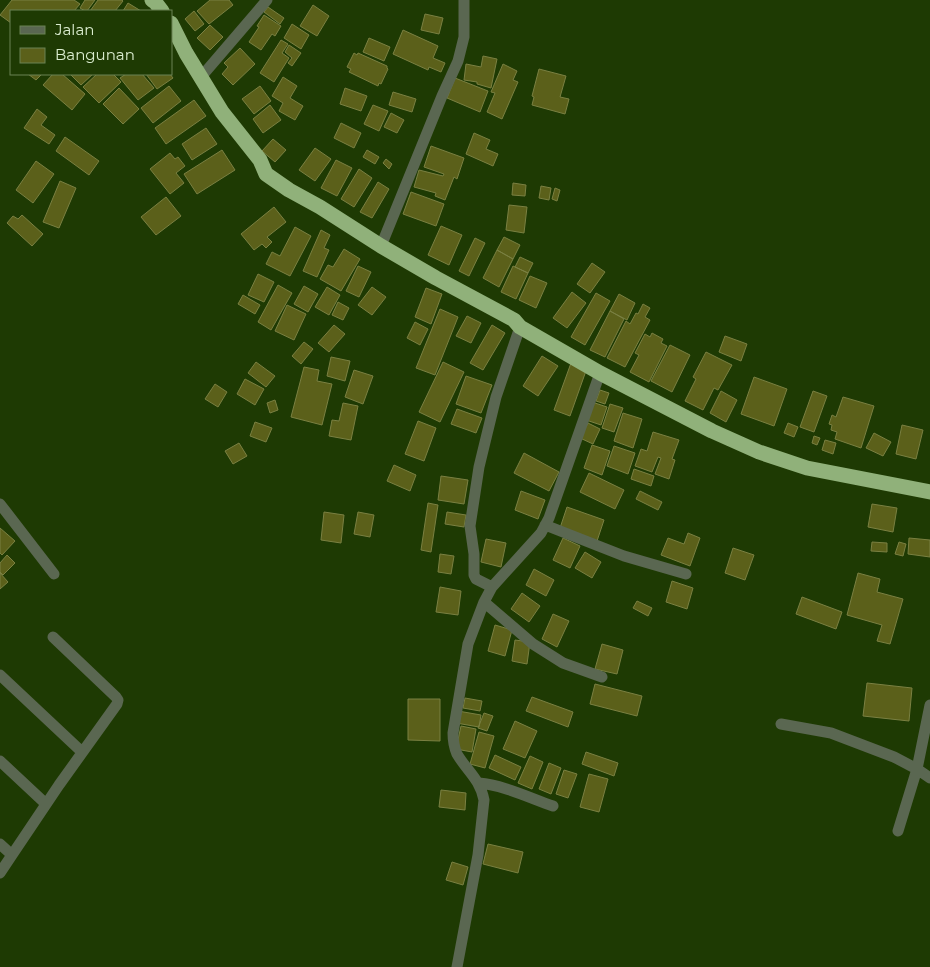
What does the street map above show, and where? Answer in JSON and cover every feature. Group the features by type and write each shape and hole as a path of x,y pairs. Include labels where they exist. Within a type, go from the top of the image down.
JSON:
{"highway":[{"path":"152,0 161,10"},
{"path":"172,24 186,53 222,112 260,160 266,174 289,190 436,278 514,320 520,327 600,374 712,431 783,461 807,468 930,492"}],"street":[{"path":"201,77 267,0"},
{"path":"381,246 458,61 464,37 464,0"},
{"path":"492,587 476,579 474,575 474,554 470,526 479,467 496,397 520,327"},
{"path":"457,967 478,855 484,800 479,783 457,754 454,745 453,734 468,644 484,602 492,587 541,533 549,518 600,374"},
{"path":"0,504 54,574"},
{"path":"545,525 624,556 686,574"},
{"path":"484,602 533,644 563,663 602,677"},
{"path":"0,873 118,700 53,637"},
{"path":"0,675 82,752"},
{"path":"898,832 917,769 930,705"},
{"path":"782,724 831,733 894,757 930,778"},
{"path":"0,761 46,804"},
{"path":"479,783 489,784 553,806"},
{"path":"0,844 12,855"}],"building":[{"path":"12,0 74,0 80,4 75,10 10,10 10,22 0,15"},
{"path":"85,0 95,0 88,10 80,8"},
{"path":"98,0 123,1 116,10 91,10"},
{"path":"210,0 229,0 233,5 209,24 197,11"},
{"path":"128,3 139,10 124,10"},
{"path":"313,5 329,16 317,36 300,26"},
{"path":"268,7 284,18 280,24 264,12"},
{"path":"194,11 204,24 195,31 185,19"},
{"path":"425,14 443,18 439,34 421,30"},
{"path":"264,15 281,26 275,36 272,34 261,50 249,42"},
{"path":"292,24 309,35 301,49 284,38"},
{"path":"210,25 223,37 210,50 197,38"},
{"path":"403,30 438,46 433,58 445,63 441,72 429,67 428,70 393,54"},
{"path":"369,38 390,47 384,61 363,52"},
{"path":"281,40 288,44 282,53 289,58 274,82 260,73"},
{"path":"289,45 301,53 292,66 288,63 292,58 285,52"},
{"path":"240,48 255,64 233,85 222,74 228,67 224,63"},
{"path":"354,53 387,66 388,69 381,84 379,83 378,86 349,72 351,69 347,67"},
{"path":"483,56 497,59 491,88 477,84 477,82 464,80 466,64 481,67"},
{"path":"503,64 517,71 513,80 518,82 502,119 487,112 495,93 491,92"},
{"path":"539,69 566,76 560,97 569,99 565,114 532,105 534,97 532,96"},
{"path":"29,75 41,75 36,80"},
{"path":"52,75 63,75 85,94 72,110 43,85"},
{"path":"71,75 92,75 81,85"},
{"path":"96,75 114,75 121,82 99,103 83,87"},
{"path":"124,75 143,75 154,88 138,100 120,78"},
{"path":"147,75 171,75 173,78 157,89"},
{"path":"283,77 297,86 290,98 303,106 295,120 279,111 283,103 272,96"},
{"path":"455,78 488,91 480,112 447,98"},
{"path":"169,86 181,101 153,123 141,108"},
{"path":"260,86 271,101 254,114 242,99"},
{"path":"119,88 139,109 123,124 103,104"},
{"path":"345,88 367,96 361,111 340,104"},
{"path":"393,92 416,99 412,112 389,105"},
{"path":"194,100 206,116 166,144 155,128"},
{"path":"270,105 281,120 263,133 253,119"},
{"path":"373,105 388,111 379,131 364,124"},
{"path":"37,109 47,117 41,125 55,135 49,144 24,128"},
{"path":"391,113 404,120 397,133 384,127"},
{"path":"341,123 361,133 354,148 334,138"},
{"path":"206,128 217,144 192,160 182,144"},
{"path":"474,133 490,140 486,149 498,154 493,166 466,154"},
{"path":"65,137 99,161 89,175 56,151"},
{"path":"273,139 286,150 275,162 262,151"},
{"path":"431,146 464,158 457,179 454,177 445,200 435,196 436,193 414,187 419,170 443,176 444,174 424,167"},
{"path":"315,148 331,159 315,181 299,170"},
{"path":"222,150 235,170 197,194 184,174"},
{"path":"367,150 379,157 375,164 363,157"},
{"path":"170,153 175,159 178,157 185,166 176,173 184,183 170,194 150,169"},
{"path":"386,159 392,164 389,169 383,163"},
{"path":"336,160 352,168 337,196 321,188"},
{"path":"36,161 54,174 33,203 16,190"},
{"path":"359,169 372,178 354,207 341,199"},
{"path":"60,181 76,188 59,228 43,222"},
{"path":"378,182 389,189 372,218 360,212"},
{"path":"513,183 526,185 525,196 512,195"},
{"path":"541,186 551,188 549,200 539,198"},
{"path":"555,188 560,190 557,201 552,199"},
{"path":"411,192 444,204 436,226 403,214"},
{"path":"166,197 181,216 156,235 141,217"},
{"path":"509,205 527,207 524,233 506,230"},
{"path":"274,207 286,222 267,237 272,242 266,248 262,244 254,250 241,234"},
{"path":"22,215 43,234 32,246 7,223 13,216 18,219"},
{"path":"441,226 462,235 449,265 428,255"},
{"path":"295,227 311,236 290,276 266,264 272,252 280,256"},
{"path":"321,230 330,235 324,248 329,250 317,277 303,271"},
{"path":"504,237 520,245 513,259 497,250"},
{"path":"475,238 485,243 469,276 459,271"},
{"path":"344,249 360,259 341,291 320,279 328,265 333,267"},
{"path":"497,250 513,259 499,287 483,278"},
{"path":"520,257 533,263 528,273 515,267"},
{"path":"592,263 605,272 590,293 577,284"},
{"path":"358,266 371,272 359,297 346,291"},
{"path":"513,266 528,273 516,299 501,292"},
{"path":"258,274 274,282 264,302 248,295"},
{"path":"530,276 547,283 536,308 519,300"},
{"path":"278,285 292,293 271,330 258,322"},
{"path":"304,286 318,294 308,312 294,304"},
{"path":"327,287 340,295 329,315 315,307"},
{"path":"372,287 386,297 372,315 358,305"},
{"path":"426,288 442,294 431,324 415,317"},
{"path":"572,292 586,303 567,328 553,318"},
{"path":"596,293 610,301 585,345 571,337"},
{"path":"619,294 635,303 627,320 610,311"},
{"path":"243,295 260,305 255,314 238,304"},
{"path":"338,302 349,308 343,320 332,315"},
{"path":"643,304 650,308 645,317 650,320 625,367 607,358 626,321 630,324"},
{"path":"287,305 306,314 294,340 275,331"},
{"path":"440,309 458,317 435,375 416,368"},
{"path":"610,311 624,319 605,357 590,350"},
{"path":"467,316 481,323 471,343 456,336"},
{"path":"415,322 428,329 420,345 407,338"},
{"path":"334,325 345,334 329,352 318,343"},
{"path":"492,325 505,333 483,370 470,363"},
{"path":"652,333 663,339 661,343 667,346 649,382 630,372 639,355 635,353 645,334 650,337"},
{"path":"725,336 747,344 741,361 719,352"},
{"path":"304,342 313,349 301,364 292,356"},
{"path":"670,345 690,355 672,392 651,381"},
{"path":"706,352 732,365 718,390 714,388 703,410 685,401 696,379 693,377"},
{"path":"542,356 558,366 538,396 523,386"},
{"path":"331,357 350,361 345,381 327,376"},
{"path":"256,362 275,376 266,387 248,373"},
{"path":"443,362 464,372 440,422 419,412"},
{"path":"571,363 587,368 570,416 554,410"},
{"path":"304,367 319,370 317,381 332,384 322,425 291,417"},
{"path":"354,370 373,376 363,404 345,397"},
{"path":"466,376 492,385 481,413 456,404"},
{"path":"754,377 787,389 774,426 741,414"},
{"path":"245,379 264,389 255,405 237,394"},
{"path":"215,384 227,392 218,407 205,399"},
{"path":"600,390 609,393 605,404 596,401"},
{"path":"721,391 737,400 726,422 710,413"},
{"path":"813,391 827,396 814,432 800,427"},
{"path":"843,397 874,406 861,448 835,439 837,432 831,430 832,425 829,424 832,415 836,417"},
{"path":"275,400 278,410 270,413 267,403"},
{"path":"592,402 607,407 601,425 586,420"},
{"path":"343,403 358,406 351,440 329,436 332,420 339,421"},
{"path":"610,404 623,408 614,432 602,428"},
{"path":"457,409 482,418 476,433 451,424"},
{"path":"623,413 642,419 633,448 614,441"},
{"path":"418,421 436,428 424,461 405,454"},
{"path":"255,422 272,428 266,442 250,436"},
{"path":"588,423 600,429 593,444 580,438"},
{"path":"788,423 798,427 794,437 784,433"},
{"path":"902,425 923,430 916,459 896,454"},
{"path":"653,432 679,440 672,459 675,460 669,479 655,474 661,458 658,457 652,472 635,466 641,449 647,451"},
{"path":"874,433 891,442 883,456 866,448"},
{"path":"814,436 820,438 817,445 812,443"},
{"path":"825,440 836,443 833,454 822,450"},
{"path":"239,443 247,456 233,464 225,451"},
{"path":"592,445 610,451 602,475 584,468"},
{"path":"614,446 635,453 628,474 607,466"},
{"path":"524,453 559,472 549,491 514,473"},
{"path":"394,465 416,475 410,491 387,481"},
{"path":"634,469 654,476 651,486 631,479"},
{"path":"589,473 624,490 615,509 580,492"},
{"path":"441,476 468,480 464,504 438,500"},
{"path":"521,491 545,500 538,519 515,510"},
{"path":"640,491 662,502 658,510 636,499"},
{"path":"428,503 438,505 431,552 421,550"},
{"path":"872,504 897,508 893,532 868,527"},
{"path":"567,507 604,520 597,541 560,528"},
{"path":"324,512 344,515 341,543 321,540"},
{"path":"358,512 374,515 370,537 354,534"},
{"path":"447,512 466,515 464,527 445,524"},
{"path":"0,528 15,541 2,555 0,553"},
{"path":"688,533 700,538 690,566 661,555 668,538 684,544"},
{"path":"563,538 580,546 570,568 553,560"},
{"path":"909,538 930,540 930,557 908,554"},
{"path":"486,539 506,543 501,567 481,562"},
{"path":"872,542 887,543 887,552 871,551"},
{"path":"899,542 906,544 903,556 895,554"},
{"path":"733,548 754,555 745,580 725,573"},
{"path":"585,552 601,562 592,578 575,568"},
{"path":"440,554 454,556 451,574 438,572"},
{"path":"7,555 15,563 3,575 0,572 0,563"},
{"path":"534,569 554,580 546,596 526,585"},
{"path":"0,573 8,582 0,589"},
{"path":"858,573 880,579 877,592 903,599 890,644 877,641 882,625 847,615"},
{"path":"672,581 693,588 687,609 666,602"},
{"path":"440,587 461,591 458,615 436,612"},
{"path":"522,593 540,606 529,622 511,609"},
{"path":"802,597 842,612 836,629 796,614"},
{"path":"637,601 652,608 648,616 633,608"},
{"path":"553,614 569,621 557,647 542,639"},
{"path":"495,625 512,630 505,656 488,651"},
{"path":"515,640 530,642 527,664 512,661"},
{"path":"602,644 623,650 617,674 595,669"},
{"path":"867,683 912,688 909,721 863,716"},
{"path":"595,684 642,696 637,716 590,704"},
{"path":"532,697 573,712 568,727 526,711"},
{"path":"465,698 482,701 480,711 463,708"},
{"path":"408,699 440,699 440,741 408,740"},
{"path":"458,711 481,715 479,727 456,723"},
{"path":"484,713 493,716 487,731 478,728"},
{"path":"515,721 537,731 525,758 503,749"},
{"path":"461,726 476,729 472,752 456,749"},
{"path":"479,732 494,736 485,768 470,764"},
{"path":"586,752 618,763 614,776 582,764"},
{"path":"495,755 521,767 515,780 489,768"},
{"path":"530,756 543,762 532,789 518,783"},
{"path":"549,763 561,768 551,794 539,789"},
{"path":"564,770 577,774 568,798 556,794"},
{"path":"589,774 608,779 599,812 580,807"},
{"path":"441,790 466,793 465,810 439,807"},
{"path":"488,844 523,852 518,873 483,864"},
{"path":"452,862 468,867 463,885 446,880"}]}
